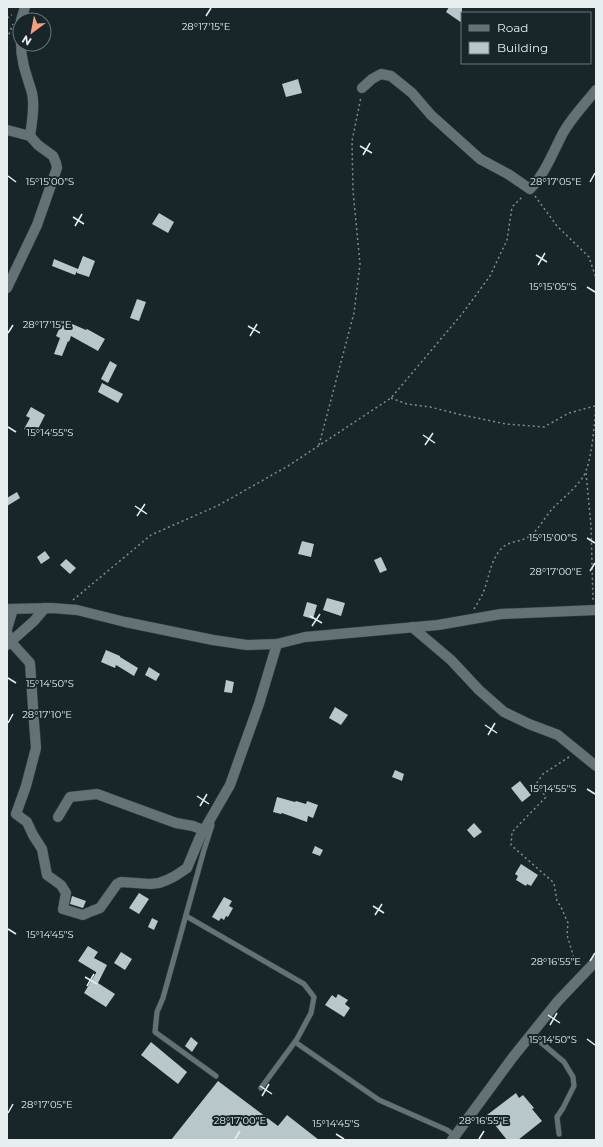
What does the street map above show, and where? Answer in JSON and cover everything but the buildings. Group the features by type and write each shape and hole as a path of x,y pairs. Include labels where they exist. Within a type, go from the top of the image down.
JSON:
{"street":[{"path":"21,52 32,93 33,103 30,136"},
{"path":"362,88 380,74 391,76 412,93 431,114 480,159 508,174 530,189 538,181 564,131 596,90"},
{"path":"7,130 30,136 38,145 53,156 57,168 37,225 7,288"},
{"path":"9,643 34,621 45,608"},
{"path":"7,629 10,609 64,609 77,610 125,622 213,640 247,645 277,644 306,637 438,625 501,614 595,610"},
{"path":"412,627 451,660 479,690 504,712 529,724 558,735 596,766"},
{"path":"7,632 9,643 30,663 36,748 26,786 16,814 27,822 42,849 47,875 61,886 66,893 63,909 83,915 100,908 117,884 121,882 150,884 167,880 187,868 203,830 230,785 259,704 277,644"},
{"path":"58,817 70,797 97,794 176,823 193,826 203,830"},
{"path":"454,1138 531,1034 558,1001 596,961"}],"lane":[{"path":"211,818 212,826 163,998 157,1012 155,1032 216,1076"},
{"path":"186,916 304,984 314,997 311,1012 295,1042 261,1088"},
{"path":"531,1034 564,1062 573,1077 574,1086 557,1117 558,1134"},
{"path":"295,1042 379,1100 447,1130 454,1138"}],"path":[{"path":"319,445 354,313 360,264 353,191 352,141 362,88"},
{"path":"64,609 151,535 219,505 288,466 390,398 462,314 490,276 507,240 512,207 530,189 557,226 589,257 596,278"},
{"path":"390,398 407,404 430,407 506,424 544,427 569,413 596,406"},
{"path":"468,620 486,585 490,567 502,547 531,535 586,472 596,412 596,402"},
{"path":"586,472 591,526 595,610"},
{"path":"578,751 543,774 536,784 546,797 512,832 511,845 554,883 557,901 568,923 567,935 580,977"}]}
